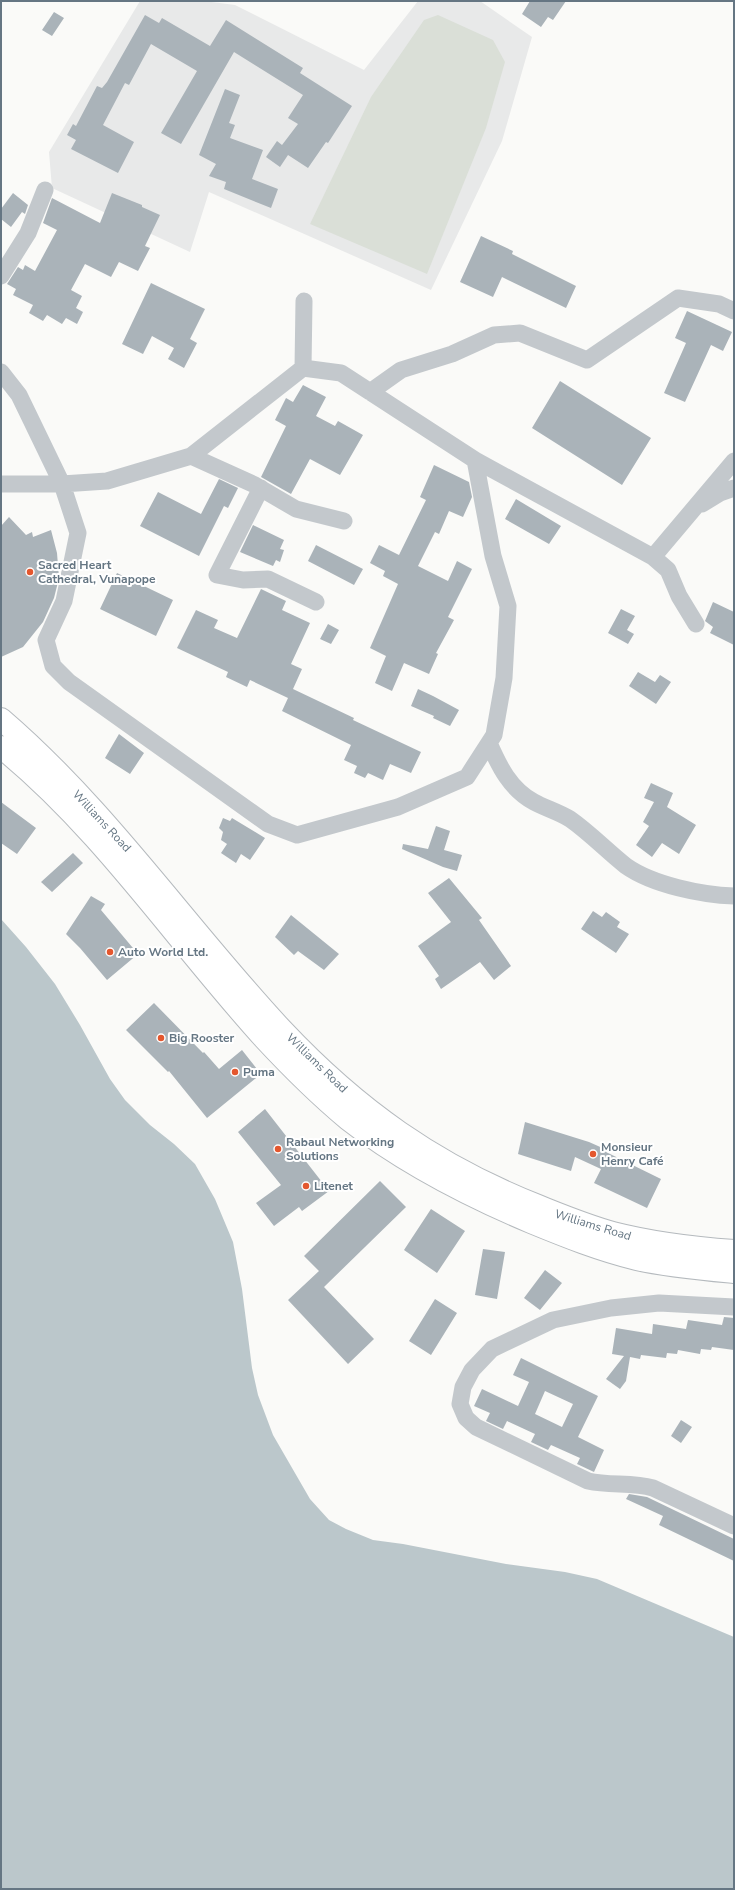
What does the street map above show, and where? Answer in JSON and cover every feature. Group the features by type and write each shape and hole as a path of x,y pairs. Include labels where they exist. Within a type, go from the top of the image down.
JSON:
{"main road":[{"name":"Williams Road","path":"1,719 27,741 128,848 282,1029 350,1096 396,1131 435,1156 500,1191 577,1222 640,1239 734,1251"},
{"name":"Williams Road","path":"1,747 51,791 115,860 264,1037 318,1092 349,1119 381,1143 428,1172 487,1203 569,1238 638,1259 734,1272"}],"street":[{"path":"1,276 28,233 45,190"},
{"path":"370,392 401,370 452,354 494,335 520,332 587,360 678,298 719,304 734,310"},
{"path":"303,368 304,301"},
{"path":"1,484 62,484 107,481 191,456 303,368 341,374 475,460 653,557 668,570 679,596 696,624"},
{"path":"1,372 19,395 62,484 78,533 64,601 46,640 53,666 69,682 268,824 297,835 398,807 467,777 494,735 504,678 508,606 493,556 475,460"},
{"path":"191,456 261,488 296,509 344,521"},
{"path":"653,557 734,460"},
{"path":"261,488 217,575 243,580 268,579 316,602"},
{"path":"694,508 720,493 734,488"},
{"path":"488,743 502,772 514,787 532,801 569,819 627,866 665,884 720,896 734,896"},
{"path":"734,1307 659,1303 611,1308 552,1320 492,1348 472,1370 460,1394 460,1404 466,1418 476,1427 581,1478 599,1484 639,1484 653,1488 734,1526"}],"shaded area":[{"path":"140,1 204,1 235,5 364,70 418,1 480,1 532,37 502,141 431,290 209,192 190,252 52,188 49,152"},
{"path":"438,15 493,40 505,62 486,128 427,274 310,224 371,97 424,20"},
{"path":"1,919 26,947 55,984 110,1079 125,1100 150,1125 174,1144 195,1164 215,1199 233,1242 242,1289 252,1368 258,1395 273,1435 310,1499 329,1520 373,1540 403,1544 506,1564 565,1572 597,1579 734,1637 734,1889 1,1889"}],"building":[{"path":"530,1 566,1 553,20 548,17 541,27 522,14"},
{"path":"54,12 64,18 52,36 42,30"},
{"path":"145,15 159,23 162,18 210,46 226,20 303,68 300,73 352,106 328,143 326,142 308,168 288,155 280,167 266,157 277,141 282,145 298,124 288,118 303,95 234,52 181,144 161,133 197,71 151,44 129,85 125,83 103,125 134,142 118,173 71,149 76,140 67,135 73,124 76,126 97,86 102,88 107,82"},
{"path":"225,89 240,95 229,123 235,125 230,138 263,150 252,179 278,189 271,208 224,189 226,182 209,176 216,164 199,155"},
{"path":"13,193 28,205 25,214 22,212 11,227 1,219 1,209"},
{"path":"112,193 142,205 142,207 160,215 145,246 150,248 138,271 119,262 111,277 85,264 71,290 82,296 76,308 83,312 77,324 66,318 62,324 47,315 43,321 29,313 33,305 13,295 16,289 7,284 18,267 23,270 25,265 35,271 57,230 43,223 52,198 100,223"},
{"path":"481,236 513,251 512,254 576,286 566,308 502,277 493,297 460,282"},
{"path":"151,283 205,309 190,339 197,343 184,368 168,359 174,348 152,336 143,354 122,344"},
{"path":"687,311 732,332 723,351 711,345 685,402 664,393 686,343 675,338"},
{"path":"560,381 651,438 622,485 532,428"},
{"path":"303,385 326,397 316,416 335,426 338,421 363,435 340,475 310,459 291,494 261,477 286,426 275,420 286,398 293,402"},
{"path":"434,465 469,482 472,497 463,517 449,511 439,534 435,532 418,566 448,581 457,561 472,569 448,617 454,620 436,653 438,654 429,674 404,663 392,691 375,683 386,656 370,648 398,584 383,576 385,571 370,563 379,545 399,555 426,500 420,497"},
{"path":"219,479 238,488 228,508 224,506 199,556 140,526 158,492 201,514"},
{"path":"516,499 561,526 549,544 505,519"},
{"name":"Sacred Heart Cathedral, Vunapope","path":"9,517 26,535 32,532 33,537 51,530 57,553 59,578 54,598 43,622 23,647 1,657 1,526"},
{"path":"253,525 284,540 280,549 284,550 280,562 276,560 273,566 240,552"},
{"path":"316,545 363,569 354,585 308,561"},
{"path":"117,573 173,600 156,636 100,609"},
{"path":"261,589 286,601 282,610 310,623 291,664 302,669 293,689 354,718 353,720 421,752 411,773 390,764 383,780 368,773 365,778 354,773 357,766 344,760 351,745 282,711 288,698 250,680 247,687 226,677 228,672 177,648 196,610 218,620 214,628 237,638"},
{"path":"713,602 734,612 734,645 710,633 713,627 705,621"},
{"path":"621,609 635,616 627,630 634,634 628,644 608,633"},
{"path":"328,624 339,630 331,644 320,639"},
{"path":"638,672 655,682 660,675 671,682 656,704 629,686"},
{"path":"418,689 459,710 450,726 433,718 434,716 411,706"},
{"path":"119,734 144,753 130,774 105,758"},
{"path":"651,783 673,793 667,807 696,825 679,854 662,843 652,857 636,845 649,826 643,822 654,802 644,798"},
{"path":"1,802 36,828 17,854 1,843"},
{"path":"223,818 230,821 232,818 265,838 250,860 241,854 236,863 221,853 227,844 221,840 223,832 219,828"},
{"path":"436,826 450,831 444,850 462,855 457,871 443,867 402,849 403,844 428,849"},
{"path":"73,853 83,863 52,892 41,882"},
{"path":"449,878 482,918 479,920 511,966 494,980 480,962 441,989 435,979 439,976 418,946 451,922 428,893"},
{"path":"91,896 105,904 101,910 138,954 107,980 66,934"},
{"path":"593,911 602,917 606,912 620,922 617,927 629,934 616,953 581,929"},
{"path":"291,915 339,954 324,970 298,951 294,955 275,937"},
{"path":"154,1003 203,1053 204,1052 219,1069 242,1050 261,1074 207,1118 169,1071 168,1072 126,1030"},
{"path":"265,1109 329,1191 302,1211 299,1207 274,1226 256,1203 281,1185 238,1132"},
{"path":"525,1122 589,1142 661,1179 647,1208 594,1183 601,1169 575,1157 571,1171 518,1154"},
{"path":"380,1181 406,1207 324,1287 374,1339 348,1364 288,1300 319,1271 304,1256"},
{"path":"431,1209 465,1231 437,1273 404,1250"},
{"path":"483,1249 505,1252 497,1299 475,1295"},
{"path":"545,1270 562,1283 540,1310 524,1298"},
{"path":"435,1299 457,1313 431,1355 409,1341"},
{"path":"724,1317 734,1318 734,1350 712,1347 711,1350 701,1349 700,1354 678,1350 677,1354 667,1353 666,1358 641,1355 640,1359 630,1357 626,1381 620,1389 606,1379 624,1356 612,1354 616,1328 652,1334 653,1324 686,1329 688,1320 722,1325"},
{"path":"521,1358 598,1396 578,1437 604,1450 594,1472 577,1464 580,1458 551,1445 548,1450 531,1442 535,1434 507,1421 503,1429 486,1421 490,1413 474,1406 482,1389 518,1406 529,1382 513,1375","holes":["545,1391 573,1404 562,1427 535,1414"]},
{"path":"681,1420 692,1427 681,1443 671,1436"},
{"path":"629,1494 647,1497 734,1539 734,1561 659,1525 663,1516 626,1499"}],"place":[{"name":"Sacred Heart Cathedral, Vunapope","path":"30,572"},
{"name":"Auto World Ltd.","path":"110,952"},
{"name":"Big Rooster","path":"161,1038"},
{"name":"Puma","path":"235,1072"},
{"name":"Rabaul Networking Solutions","path":"278,1149"},
{"name":"Monsieur Henry Café","path":"593,1154"},
{"name":"Litenet","path":"306,1186"}]}
